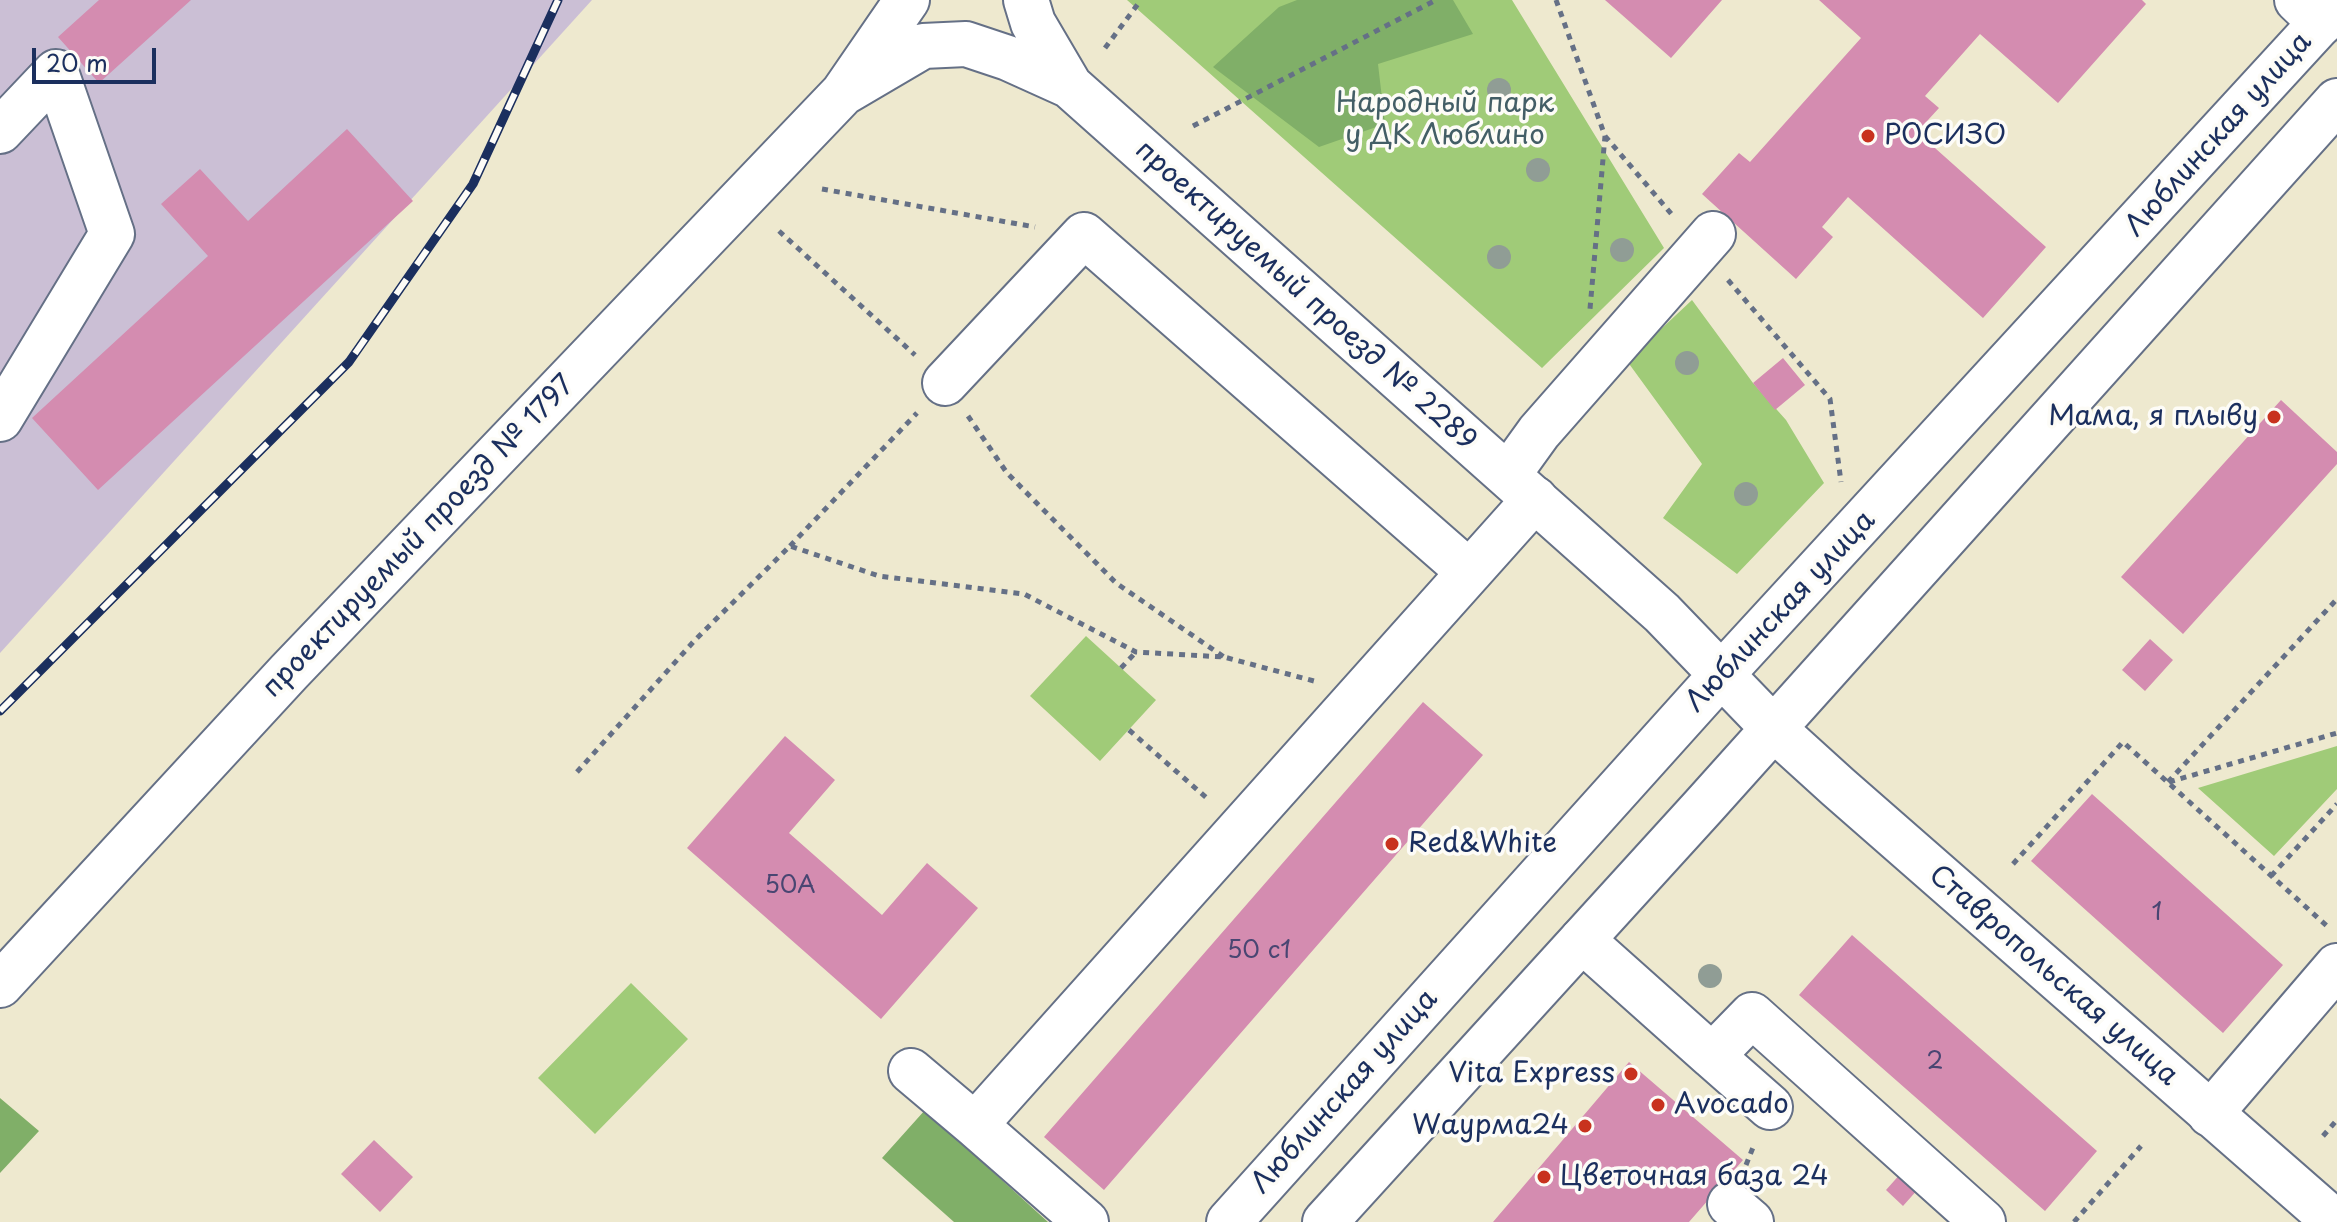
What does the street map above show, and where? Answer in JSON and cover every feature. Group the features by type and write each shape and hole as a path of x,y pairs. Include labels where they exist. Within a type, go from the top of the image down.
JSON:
{"main road":[{"path":"843,93 907,0"},
{"path":"1026,0 1033,23 1070,86"},
{"name":"Люблинская улица","path":"1229,1222 2319,9"},
{"name":"проектируемый проезд № 2289","path":"843,93 923,46 966,44 1008,58 1070,86 1662,613 1721,675"},
{"path":"0,131 56,72 112,234 0,419"},
{"name":"проектируемый проезд № 1797","path":"0,985 289,672 843,93"},
{"path":"1325,1222 2337,101"},
{"path":"945,383 1084,235 1469,572"},
{"path":"975,1125 1469,572 1584,380 1706,241"},
{"name":"Ставропольская улица","path":"1721,675 1773,728 2335,1222"},
{"path":"1582,940 1770,1107"},
{"path":"2210,1114 2337,966"},
{"path":"1712,1056 1752,1015 1983,1222"},
{"path":"911,1071 1086,1222"}],"path":[{"path":"1105,48 1141,0"},
{"path":"1193,126 1436,0"},
{"path":"1556,0 1605,136 1706,241 1830,399 1841,482"},
{"path":"1584,380 1605,136"},
{"path":"822,189 1084,235"},
{"path":"779,231 945,383 1007,473 1116,583 1224,657"},
{"path":"577,772 695,640 790,546 945,383"},
{"path":"790,546 879,576 1024,594 1136,652 1224,657 1361,693"},
{"path":"2168,782 2337,599"},
{"path":"1121,668 1136,652"},
{"path":"1129,730 1241,828"},
{"path":"2168,782 2337,733"},
{"path":"2013,864 2123,742 2337,935"},
{"path":"2271,876 2337,804"},
{"path":"1740,1213 1770,1107"},
{"path":"2323,1136 2337,1120"},
{"path":"2074,1222 2141,1146"}],"shaded area":[{"path":"0,0 592,0 0,653"}],"green space":[{"name":"Народный парк у ДК Люблино","path":"1127,0 1512,0 1664,248 1542,368"},
{"path":"1297,0 1453,0 1473,34 1378,64 1385,124 1319,147 1213,67 1279,7"},
{"path":"1692,300 1753,383 1786,420 1824,483 1737,574 1663,518 1702,464 1627,361"},
{"path":"1086,636 1156,700 1100,761 1030,696"},
{"path":"2337,746 2337,789 2274,856 2198,788"},
{"path":"631,983 688,1039 595,1134 538,1078"},
{"path":"0,1098 39,1131 0,1173"},
{"path":"925,1110 1048,1222 954,1222 882,1158"}],"building":[{"path":"99,0 191,0 99,83 58,37"},
{"path":"1605,0 1722,0 1671,58"},
{"path":"1819,0 2142,0 2146,4 2058,103 1980,34 1925,96 1939,108 1917,132 2046,247 1983,318 1848,197 1822,227 1833,237 1796,279 1702,194 1739,153 1750,162 1861,38"},
{"path":"347,129 413,201 98,490 32,418 208,256 161,204 200,169 248,221"},
{"path":"1783,358 1805,385 1775,410 1753,383"},
{"path":"2281,400 2337,452 2337,464 2183,634 2121,577"},
{"path":"2150,639 2173,660 2145,691 2122,670"},
{"path":"1423,702 1483,755 1104,1190 1044,1137"},
{"path":"785,736 835,780 789,833 882,915 927,863 978,908 881,1019 687,848"},
{"path":"2092,794 2283,965 2223,1033 2031,861"},
{"path":"1852,935 2097,1151 2045,1211 1799,995"},
{"path":"1629,1062 1743,1160 1689,1222 1493,1222"},
{"path":"374,1140 413,1177 380,1212 341,1174"},
{"path":"1902,1172 1919,1188 1903,1206 1886,1190"}],"railway":[{"path":"0,711 349,362 473,184 558,0"}],"place":[{"name":"РОСИЗО","path":"1868,136"},
{"name":"Мама, я плыву","path":"2274,417"},
{"name":"Red&White","path":"1392,844"},
{"name":"Vita Express","path":"1631,1074"},
{"name":"Avocado","path":"1658,1105"},
{"name":"Wаурма24","path":"1585,1126"},
{"name":"Цветочная база 24","path":"1544,1177"}]}
